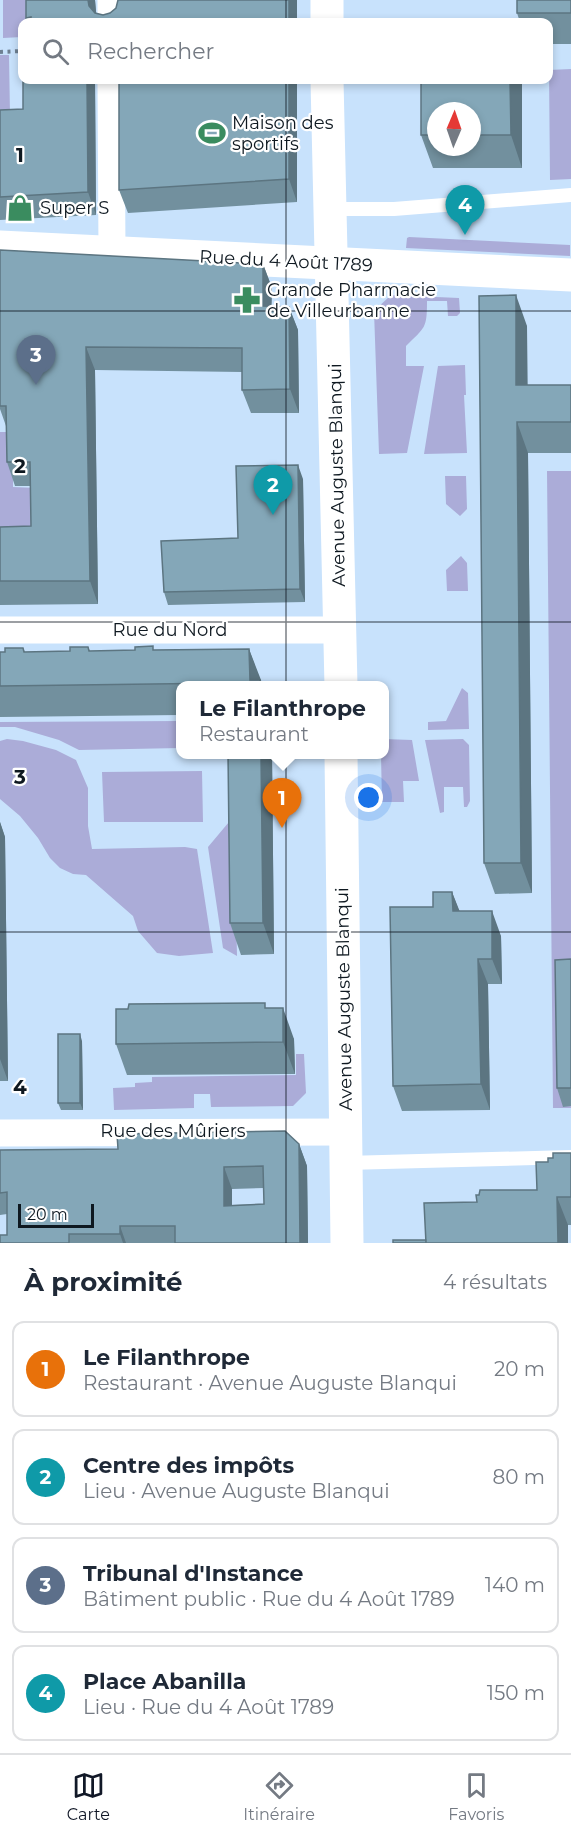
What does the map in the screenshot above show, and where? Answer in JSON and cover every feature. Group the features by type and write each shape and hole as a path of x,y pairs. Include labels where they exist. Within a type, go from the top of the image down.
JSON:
{"street":[{"path":"111,0 111,18"},
{"path":"327,0 327,18"},
{"path":"111,84 112,253"},
{"name":"Avenue Auguste Blanqui","path":"327,84 341,681"},
{"name":"Rue du 4 Août 1789","path":"0,247 571,275"},
{"name":"Rue du Nord","path":"0,630 340,630"},
{"name":"Avenue Auguste Blanqui","path":"341,759 347,1243"},
{"name":"Rue des Mûriers","path":"0,1132 346,1147"}],"lane":[{"path":"329,209 394,209 571,195"},
{"path":"346,1147 571,1157"}],"path":[{"path":"0,52 18,51"}],"shaded area":[{"path":"3,0 32,0 32,18 18,18 18,37 3,38"},
{"path":"0,55 9,55 10,116 0,116"},
{"path":"571,69 571,179 550,180 549,84 553,84 553,70"},
{"path":"409,237 570,245 570,256 406,248"},
{"path":"391,295 459,298 460,313 457,316 448,316 447,301 427,301 424,327 406,346 406,366 424,366 407,453 379,454 374,311"},
{"path":"465,365 467,453 424,454 438,366"},
{"path":"0,432 35,432 13,459 13,487 37,488 38,548 0,539"},
{"path":"547,471 571,471 571,1108 553,1108"},
{"path":"445,476 466,476 467,509 460,516 446,504"},
{"path":"461,556 467,563 468,591 447,591 446,570"},
{"path":"462,688 468,693 469,729 428,730 428,722 446,721"},
{"path":"176,721 176,748 79,750 59,740 15,727 0,727 0,722"},
{"path":"7,739 56,750 76,760 88,788 88,826 92,849 185,847 197,849 213,953 179,956 157,953 138,931 133,916 86,875 73,874 60,868 50,858 38,838 20,816 0,799 0,741"},
{"path":"389,739 412,740 419,781 403,781 404,802 382,802 381,759 389,759"},
{"path":"463,739 469,745 470,801 467,807 464,807 463,787 444,787 444,812 440,813 425,740"},
{"path":"202,771 203,822 104,822 102,772"},
{"path":"234,816 237,956 223,948 208,847"},
{"path":"296,1054 304,1054 306,1093 293,1106 211,1107 210,1094 194,1094 194,1108 114,1110 113,1088 135,1087 135,1083 152,1082 152,1077 296,1075"}],"building":[{"path":"26,0 88,0 89,6 95,13 103,15 116,8 118,0 289,0 289,18 26,18"},
{"path":"517,0 571,0 571,13 517,13"},
{"path":"23,84 87,84 88,192 0,197 0,110 23,109"},
{"name":"Maison des sportifs","path":"119,84 289,84 289,179 119,190"},
{"path":"421,84 510,84 511,135 481,135 481,102 427,102 427,135 421,135"},
{"path":"0,250 263,264 263,306 289,307 290,389 242,390 242,348 86,347 90,581 0,581 0,527 31,526 30,462 7,462 6,406 0,406"},
{"path":"516,295 516,385 571,385 571,422 517,422 521,863 484,863 479,296"},
{"path":"298,465 300,589 164,592 161,541 238,538 236,466"},
{"path":"153,646 153,650 249,649 250,680 260,681 0,686 0,652 5,652 5,648 23,648 24,652 70,651 70,647 88,647 89,651 135,650 135,647"},
{"path":"228,759 261,759 263,923 230,923"},
{"path":"433,892 452,892 453,911 492,911 492,959 478,959 481,1084 393,1086 390,907 433,907"},
{"path":"571,959 571,1088 557,1088 555,960"},
{"path":"265,1003 265,1008 283,1008 283,1042 116,1044 116,1009 128,1009 129,1004"},
{"path":"58,1034 80,1034 80,1103 58,1103"},
{"path":"285,1131 299,1144 300,1243 175,1243 175,1226 120,1226 120,1234 69,1234 69,1243 0,1243 0,1235 7,1235 7,1192 0,1193 0,1150 118,1149 117,1134","holes":["263,1166 264,1204 224,1206 224,1167"]},
{"path":"553,1153 571,1153 571,1197 557,1197 558,1243 426,1243 424,1203 477,1202 476,1195 479,1195 480,1190 537,1190 536,1162 548,1162 548,1158 553,1158"},
{"path":"393,1240 426,1240 426,1243 393,1243"}],"place":[{"name":"Maison des sportifs","path":"212,133"},
{"name":"Super S","path":"20,208"},
{"name":"Place Abanilla","path":"465,235"},
{"name":"Grande Pharmacie de Villeurbanne","path":"247,300"},
{"name":"Tribunal d'Instance","path":"36,385"},
{"name":"Centre des impôts","path":"273,515"},
{"name":"Le Filanthrope","path":"282,828"}]}
